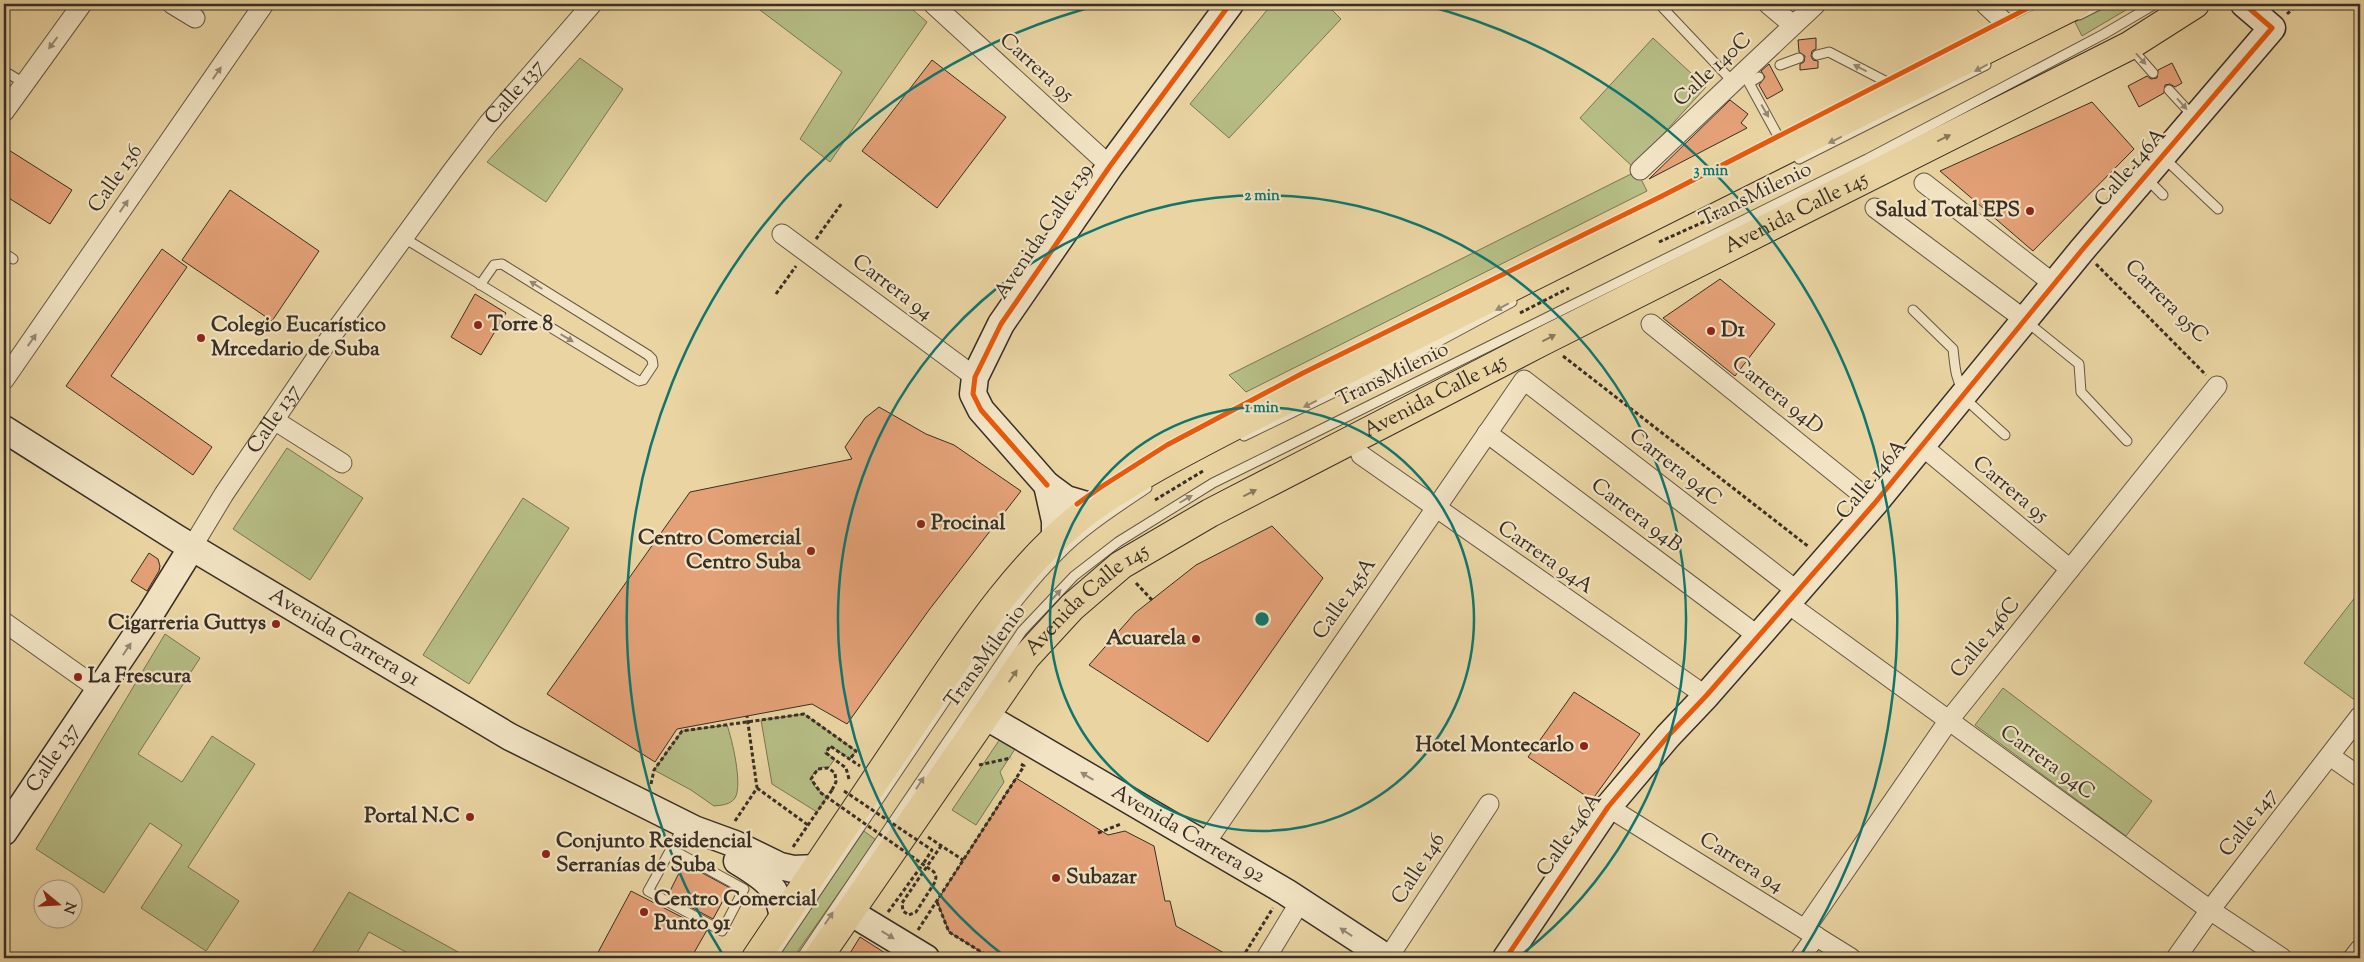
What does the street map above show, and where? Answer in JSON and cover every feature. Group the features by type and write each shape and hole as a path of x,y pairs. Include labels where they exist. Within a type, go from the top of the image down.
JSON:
{"main road":[{"name":"Avenida Calle 139","path":"974,377 1001,324 1110,166 1230,4"},
{"name":"Avenida Calle 145","path":"818,958 1026,657 1048,632 1102,580 1142,552 1210,513 1543,341 2129,46 2195,4"},
{"name":"Calle 146A","path":"1506,958 1608,807 1668,736 1706,696 1874,504 1962,396 1990,356 2025,320 2082,250 2272,28 2244,4"},
{"path":"756,958 971,638 1016,582 1055,540 1093,507 1182,453 1234,426 1789,156 1900,93 2017,34 2074,12"},
{"path":"974,377 973,394 981,410 1047,485 1066,499 1093,507"},
{"name":"Avenida Carrera 91","path":"4,429 192,547 498,730 689,827 734,844 780,866 793,869 817,868"},
{"path":"1047,485 1055,521 1055,540"},
{"name":"Calle 137","path":"8,815 100,690 192,547"},
{"name":"Avenida Carrera 92","path":"986,716 1204,844 1289,901 1387,958"},
{"name":"Avenida Carrera 91","path":"689,827 768,881 777,893 783,918"},
{"path":"850,912 926,958"}],"street":[{"path":"4,112 82,4"},
{"path":"172,4 195,18"},
{"name":"Calle 136","path":"4,380 264,4"},
{"name":"Calle 137","path":"192,547 224,494 325,345 488,124 592,4"},
{"name":"Carrera 95","path":"933,4 1110,166"},
{"path":"1768,4 1793,25"},
{"name":"Calle 140C","path":"1640,170 1816,4"},
{"path":"1985,4 2017,34"},
{"path":"1924,183 2054,284"},
{"path":"1875,208 2025,320"},
{"name":"Carrera 94","path":"782,234 974,377"},
{"name":"Carrera 94D","path":"1651,324 1874,504"},
{"name":"Calle 145A","path":"1204,844 1524,380"},
{"name":"Carrera 94C","path":"1524,380 1792,597 1949,720 2210,910 2282,958"},
{"name":"Calle 146C","path":"1800,958 1811,932 1949,720 2217,386"},
{"path":"274,420 342,463"},
{"name":"Carrera 94B","path":"1487,433 1758,636"},
{"name":"Carrera 95","path":"1922,446 2070,569"},
{"name":"Carrera 94A","path":"1361,455 1706,696"},
{"path":"4,622 100,690"},
{"name":"Calle 147","path":"2176,958 2210,910 2360,716"},
{"path":"2330,756 2360,777"},
{"name":"Calle 146","path":"1387,958 1489,804"},
{"name":"Carrera 94","path":"1608,807 1851,958"},
{"path":"1266,958 1289,901"},
{"path":"2353,958 2360,948"}],"lane":[{"path":"1667,4 1663,8 1734,82"},
{"path":"2074,12 2101,4"},
{"name":"TransMilenio","path":"801,958 1022,631 1074,576 1118,542 1213,483 1868,159 2104,34 2155,4"},
{"path":"2129,46 2153,73"},
{"path":"1817,55 1830,52 1885,81 1900,93"},
{"path":"1780,65 1799,58"},
{"name":"TransMilenio","path":"1789,156 1995,60"},
{"path":"4,71 24,83"},
{"path":"1759,77 1749,83 1789,156"},
{"path":"2169,90 2195,118"},
{"path":"2162,156 2218,209"},
{"path":"2145,177 2163,195"},
{"path":"404,238 480,285 638,380 643,380 653,364 652,359 648,355 502,264 494,265 480,285"},
{"path":"4,253 13,259"},
{"name":"TransMilenio","path":"1238,439 1432,345 1518,299"},
{"path":"1913,310 1953,349 1954,368 1964,393 1962,396 2005,435"},
{"path":"2025,320 2079,364 2081,392 2127,441"},
{"name":"TransMilenio","path":"772,958 973,660 1001,624 1058,555 1103,518 1157,482"},
{"path":"671,849 744,889 722,931 648,891 671,849 689,827"}],"path":[{"path":"1659,242 1743,205"},
{"path":"1557,350 1825,560"},
{"path":"1129,588 1136,582 1152,600"},
{"path":"650,785 654,770 682,731 804,714 856,751 850,759 830,746 826,753 841,762"},
{"path":"734,823 757,788 747,716"},
{"path":"916,933 1024,766 1010,757 973,766"},
{"path":"790,851 808,825 832,790 836,782 836,773 822,767 814,772 811,779 815,787 923,864 934,872 936,877 916,912 910,915 903,911 902,903 917,881 941,846"},
{"path":"757,788 808,825"},
{"path":"844,791 932,850 894,904"},
{"path":"1098,833 1122,824"},
{"path":"926,836 963,860"},
{"path":"937,901 949,932 991,958"},
{"path":"1242,958 1289,901"}],"green space":[{"path":"752,4 906,4 927,22 830,162 800,139 842,72"},
{"path":"1272,4 1326,4 1341,19 1229,138 1190,104"},
{"path":"2108,4 2136,4 2082,36 2075,22"},
{"path":"1653,38 1706,87 1633,167 1580,118"},
{"path":"580,58 623,89 546,202 487,162"},
{"path":"1637,171 1647,191 1246,392 1229,375"},
{"path":"287,448 363,498 310,580 233,529"},
{"path":"523,498 569,528 469,684 423,655"},
{"path":"2360,591 2360,695 2356,701 2304,663"},
{"path":"165,634 200,658 138,754 182,782 212,736 255,764 188,867 239,901 206,951 141,908 182,845 150,823 104,893 36,849"},
{"path":"2003,688 2152,801 2126,836 1975,725"},
{"path":"804,714 856,751 850,759 831,746 826,752 835,759 828,768 822,767 814,772 811,779 815,787 827,797 817,812 772,784 761,720"},
{"path":"727,725 734,751 738,783 735,798 731,802 714,806 691,790 654,770 682,731"},
{"path":"1000,739 1015,749 1000,772 1004,782 976,825 952,810"},
{"path":"864,831 876,840 793,958 778,958"},
{"path":"349,892 469,958 417,958 369,932 354,958 309,958"}],"building":[{"path":"1816,38 1816,49 1812,51 1811,56 1813,60 1818,61 1818,68 1800,70 1800,64 1804,62 1805,56 1799,52 1798,40"},
{"path":"932,60 1006,117 937,208 862,151"},
{"path":"2172,63 2182,83 2175,87 2170,84 2165,85 2164,93 2139,107 2128,86 2147,76 2151,79 2157,78 2158,70"},
{"path":"1769,64 1783,90 1767,99 1759,85 1765,77 1761,71"},
{"path":"1730,100 1748,114 1741,123 1747,128 1649,179"},
{"name":"Salud Total EPS","path":"2092,102 2134,149 2033,251 1940,171"},
{"path":"4,147 72,190 50,224 4,195"},
{"path":"230,190 319,251 272,321 182,260"},
{"path":"162,249 187,267 111,376 212,447 193,475 66,386"},
{"name":"D1","path":"1720,279 1775,324 1735,376 1663,318"},
{"name":"Torre 8","path":"475,294 506,313 481,355 451,337"},
{"name":"Centro Comercial Centro Suba","path":"879,407 926,434 954,445 1021,491 929,610 847,724 812,704 677,729 655,762 547,694 690,492 852,459 845,447 865,418"},
{"name":"Acuarela","path":"1272,526 1323,578 1208,742 1089,665 1135,613 1196,565"},
{"path":"149,553 158,559 160,566 147,591 131,581"},
{"name":"Hotel Montecarlo","path":"1574,692 1640,734 1592,800 1528,757"},
{"name":"Subazar","path":"1016,778 1108,835 1125,831 1154,846 1165,901 1170,901 1176,926 1233,958 991,958 949,932 937,901"},
{"path":"684,863 730,888 713,919 668,895"},
{"name":"Centro Comercial Punto 91","path":"631,891 707,930 691,958 595,958"},
{"path":"860,937 893,958 847,958"}],"cycle path":[{"path":"1047,485 981,410 973,394 975,377 1001,324 1110,166 1230,4"},
{"path":"1077,504 1167,445 1303,373 1662,196 2036,4"},
{"path":"1506,958 1608,807 1668,736 1706,696 1874,504 2082,250 2272,28 2244,4"}],"place":[{"name":"Salud Total EPS","path":"2030,211"},
{"name":"Torre 8","path":"478,325"},
{"name":"D1","path":"1711,331"},
{"name":"Colegio Eucarístico Mrcedario de Suba","path":"201,338"},
{"name":"Procinal","path":"921,524"},
{"name":"Centro Comercial Centro Suba","path":"811,551"},
{"name":"Cigarreria Guttys","path":"276,624"},
{"name":"Acuarela","path":"1196,639"},
{"name":"La Frescura","path":"78,677"},
{"name":"Hotel Montecarlo","path":"1584,746"},
{"name":"Portal N.C","path":"470,817"},
{"name":"Conjunto Residencial Serranías de Suba","path":"546,854"},
{"name":"Subazar","path":"1056,878"},
{"name":"Centro Comercial Punto 91","path":"644,912"}]}
